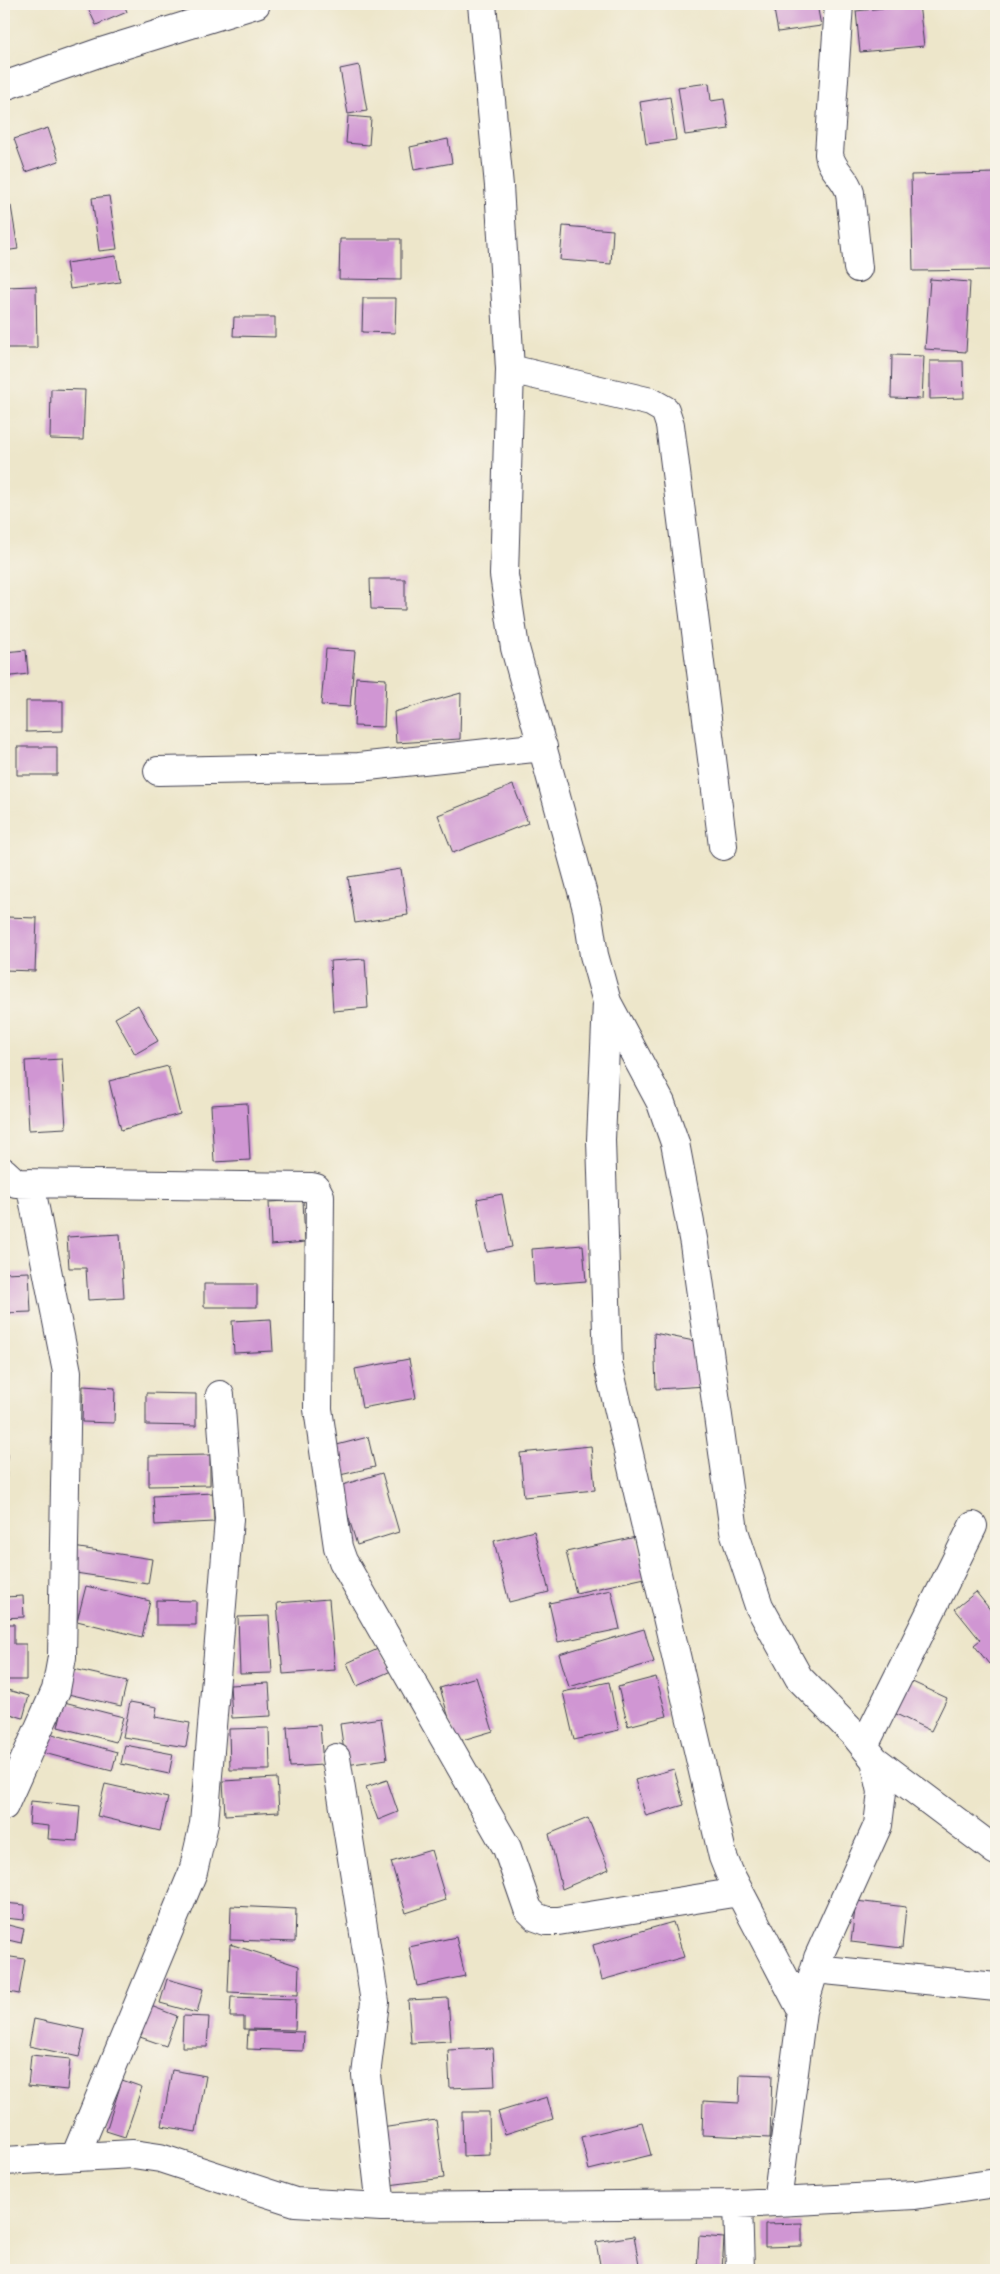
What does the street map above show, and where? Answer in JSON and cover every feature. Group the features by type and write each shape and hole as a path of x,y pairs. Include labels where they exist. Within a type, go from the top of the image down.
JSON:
{"street":[{"path":"4,86 101,52 256,4"},
{"path":"482,4 498,186 510,369 504,574 515,648 588,909 594,955 607,1002 661,1103 675,1143 694,1244 734,1531 759,1606 800,1678 869,1753 996,1850"},
{"path":"840,4 829,154 833,166 848,184 858,268"},
{"path":"510,369 651,402 665,410 670,424 723,846"},
{"path":"158,771 359,766 543,747"},
{"path":"607,1002 601,1140 608,1364 723,1857 739,1892 802,2011"},
{"path":"4,1172 16,1183 316,1188 320,1196 318,1409 338,1547 344,1562 507,1848 528,1909 536,1917 547,1921 558,1921 739,1892"},
{"path":"4,1806 56,1690 62,1657 67,1372 30,1183"},
{"path":"75,2157 194,1872 200,1851 229,1519 220,1396"},
{"path":"777,2202 802,2011 815,1969 878,1824 882,1792 869,1753 973,1526"},
{"path":"336,1758 375,2002 366,2075 381,2207"},
{"path":"815,1969 996,1987"},
{"path":"4,2160 133,2154 160,2158 295,2202 381,2207 738,2204 915,2195 996,2183"},
{"path":"738,2204 740,2270"}],"building":[{"path":"86,4 124,4 127,12 96,25"},
{"path":"773,4 817,4 821,26 778,32"},
{"path":"919,4 924,46 860,52 856,11"},
{"path":"359,65 367,111 348,114 340,69"},
{"path":"709,83 711,101 724,99 729,129 685,135 678,87"},
{"path":"670,97 676,140 646,144 640,102"},
{"path":"348,116 371,118 369,145 346,143"},
{"path":"48,128 59,161 26,172 14,139"},
{"path":"448,139 452,163 414,170 410,147"},
{"path":"996,173 996,270 913,271 911,175"},
{"path":"109,196 117,249 99,251 92,198"},
{"path":"11,206 18,249 4,251 4,208"},
{"path":"563,226 613,230 611,264 560,260"},
{"path":"340,239 401,239 401,280 339,279"},
{"path":"116,256 120,282 70,289 66,263"},
{"path":"930,279 970,282 966,352 925,349"},
{"path":"36,286 37,348 4,348 4,287"},
{"path":"363,298 396,298 395,333 362,332"},
{"path":"234,317 275,317 275,337 233,336"},
{"path":"892,355 924,356 922,399 891,398"},
{"path":"930,361 963,361 964,398 930,399"},
{"path":"51,389 85,390 83,440 50,439"},
{"path":"370,579 405,579 405,610 371,609"},
{"path":"326,649 355,651 350,707 321,705"},
{"path":"26,650 28,674 4,677 4,652"},
{"path":"356,677 386,679 384,727 354,726"},
{"path":"461,693 460,739 396,743 394,712"},
{"path":"26,701 63,701 63,731 26,732"},
{"path":"17,747 57,747 57,775 17,775"},
{"path":"513,785 528,823 453,853 438,815"},
{"path":"401,869 408,915 355,923 348,877"},
{"path":"6,917 37,918 35,971 4,970"},
{"path":"365,959 368,1008 333,1011 330,961"},
{"path":"138,1005 158,1041 135,1054 115,1018"},
{"path":"62,1059 66,1128 29,1130 25,1061"},
{"path":"168,1066 180,1114 121,1130 109,1081"},
{"path":"247,1103 250,1160 214,1162 211,1105"},
{"path":"502,1194 512,1247 487,1252 477,1199"},
{"path":"303,1200 305,1242 271,1245 269,1202"},
{"path":"120,1234 124,1298 88,1300 86,1268 69,1268 67,1237"},
{"path":"583,1245 586,1281 534,1285 532,1249"},
{"path":"29,1272 31,1312 4,1313 4,1273"},
{"path":"204,1284 257,1284 257,1307 204,1307"},
{"path":"271,1319 273,1351 234,1353 232,1321"},
{"path":"654,1333 699,1342 707,1386 656,1389"},
{"path":"409,1359 416,1398 362,1408 355,1369"},
{"path":"83,1386 115,1388 114,1423 82,1422"},
{"path":"146,1393 196,1394 196,1426 146,1425"},
{"path":"368,1437 375,1467 340,1475 333,1446"},
{"path":"591,1446 595,1490 524,1497 520,1453"},
{"path":"4,1454 8,1454 6,1486 4,1486"},
{"path":"210,1455 210,1485 149,1486 149,1456"},
{"path":"382,1473 399,1532 357,1545 339,1486"},
{"path":"213,1493 214,1522 155,1525 153,1496"},
{"path":"534,1531 549,1592 509,1602 494,1541"},
{"path":"636,1537 645,1578 576,1593 566,1552"},
{"path":"73,1547 152,1559 148,1584 69,1572"},
{"path":"86,1586 150,1601 142,1637 77,1621"},
{"path":"611,1590 620,1629 558,1642 549,1603"},
{"path":"976,1592 996,1617 996,1658 989,1664 974,1645 980,1640 955,1609"},
{"path":"23,1596 24,1617 4,1618 4,1597"},
{"path":"329,1599 335,1670 283,1674 277,1603"},
{"path":"156,1600 196,1601 196,1625 156,1625"},
{"path":"269,1616 272,1673 240,1674 238,1617"},
{"path":"4,1624 14,1624 14,1644 26,1644 26,1680 4,1680"},
{"path":"644,1629 654,1662 569,1687 559,1654"},
{"path":"380,1648 391,1671 357,1686 347,1663"},
{"path":"65,1667 127,1681 121,1706 59,1692"},
{"path":"476,1677 493,1731 456,1742 440,1688"},
{"path":"656,1677 667,1716 628,1726 618,1687"},
{"path":"906,1679 947,1698 931,1731 890,1711"},
{"path":"609,1682 619,1730 574,1740 563,1692"},
{"path":"269,1683 271,1716 232,1718 230,1685"},
{"path":"4,1689 29,1696 23,1718 4,1712"},
{"path":"64,1702 123,1717 116,1742 58,1727"},
{"path":"130,1702 157,1707 155,1717 190,1723 186,1747 123,1737"},
{"path":"381,1718 387,1759 346,1765 340,1724"},
{"path":"320,1725 323,1765 290,1767 287,1727"},
{"path":"269,1728 270,1770 230,1770 229,1729"},
{"path":"45,1732 117,1752 112,1771 40,1752"},
{"path":"125,1745 173,1754 169,1774 121,1764"},
{"path":"674,1769 684,1805 646,1816 635,1780"},
{"path":"277,1778 279,1812 225,1815 223,1781"},
{"path":"387,1780 398,1812 378,1820 366,1787"},
{"path":"105,1784 168,1798 160,1831 97,1816"},
{"path":"31,1801 80,1806 77,1841 48,1839 49,1826 29,1824"},
{"path":"588,1818 609,1869 562,1889 549,1834"},
{"path":"431,1850 446,1900 406,1913 391,1862"},
{"path":"856,1901 906,1907 902,1948 851,1942"},
{"path":"4,1903 25,1905 24,1920 4,1918"},
{"path":"231,1906 296,1909 295,1942 230,1940"},
{"path":"673,1922 684,1957 602,1980 593,1945"},
{"path":"4,1924 24,1929 21,1943 4,1939"},
{"path":"456,1937 465,1976 417,1986 409,1947"},
{"path":"230,1944 299,1966 298,1995 228,1992"},
{"path":"4,1956 25,1959 19,1994 4,1991"},
{"path":"167,1979 203,1989 197,2013 160,2003"},
{"path":"231,1997 296,1999 295,2030 244,2029 244,2017 230,2017"},
{"path":"448,1998 451,2041 411,2043 408,2000"},
{"path":"151,2006 177,2016 166,2046 140,2037"},
{"path":"183,2016 209,2017 207,2047 182,2047"},
{"path":"34,2019 85,2030 79,2057 29,2046"},
{"path":"248,2030 304,2032 303,2051 247,2049"},
{"path":"493,2048 495,2086 450,2088 448,2050"},
{"path":"31,2055 70,2059 67,2090 28,2086"},
{"path":"172,2070 206,2076 196,2132 162,2126"},
{"path":"740,2074 772,2075 770,2138 702,2135 703,2101 739,2103"},
{"path":"122,2080 142,2087 125,2137 106,2131"},
{"path":"547,2097 553,2119 505,2134 498,2112"},
{"path":"462,2112 489,2112 490,2155 463,2156"},
{"path":"436,2120 444,2178 389,2185 381,2128"},
{"path":"642,2122 651,2155 589,2170 581,2137"},
{"path":"802,2223 802,2246 765,2247 765,2224"},
{"path":"634,2236 640,2270 601,2270 596,2242"},
{"path":"699,2236 724,2238 722,2270 697,2270"}]}
